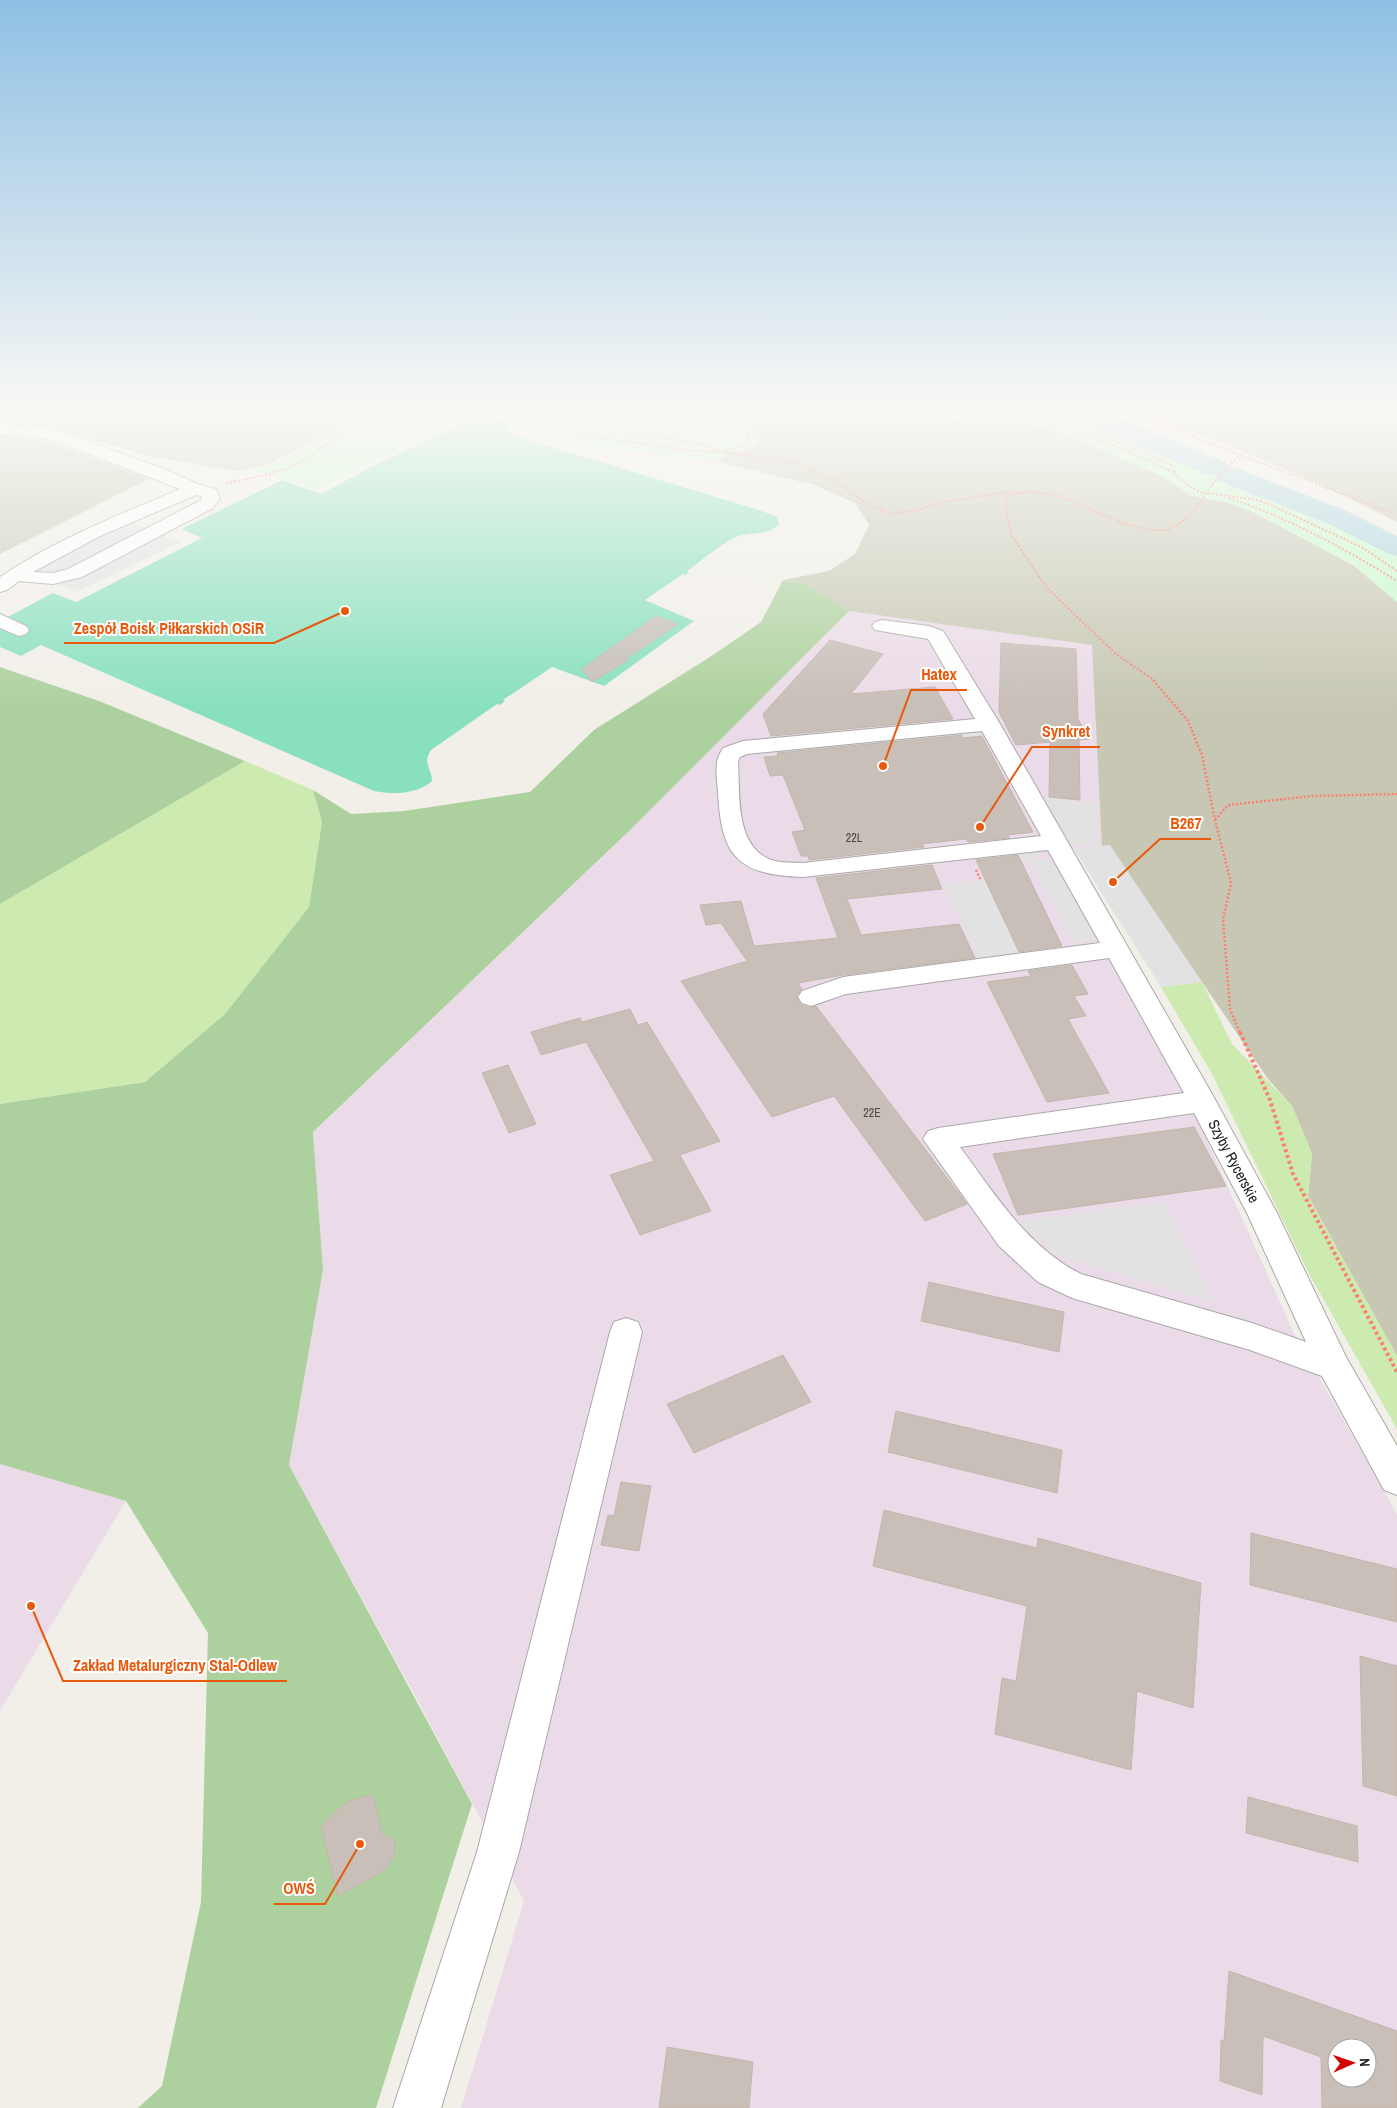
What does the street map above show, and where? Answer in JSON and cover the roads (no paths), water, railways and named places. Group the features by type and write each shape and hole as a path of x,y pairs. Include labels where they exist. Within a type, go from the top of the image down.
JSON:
{"street":[{"path":"0,586 15,574 90,535 143,511"},
{"path":"15,574 52,579 62,578 193,511"},
{"path":"0,620 19,630"},
{"name":"Szyby Rycerskie","path":"882,626 929,632 936,635 989,724 1202,1101 1262,1213 1334,1366 1397,1479"},
{"path":"989,724 736,750 731,753 727,761 733,825 740,850 750,861 765,868 793,871 1057,846"},
{"path":"811,998 843,986 1116,950"},
{"path":"1202,1101 938,1139 1010,1237 1049,1273 1072,1285 1252,1337 1334,1366"},
{"path":"417,2108 498,1852 626,1332"}],"waterway":[{"path":"1322,511 1397,547"}],"place":[{"name":"Zespół Boisk Piłkarskich OSiR","path":"345,611"},
{"name":"Hatex","path":"883,766"},
{"name":"Synkret","path":"980,827"},
{"name":"B267","path":"1113,882"},
{"name":"Zakład Metalurgiczny Stal-Odlew","path":"31,1606"},
{"name":"OWŚ","path":"360,1844"}]}
